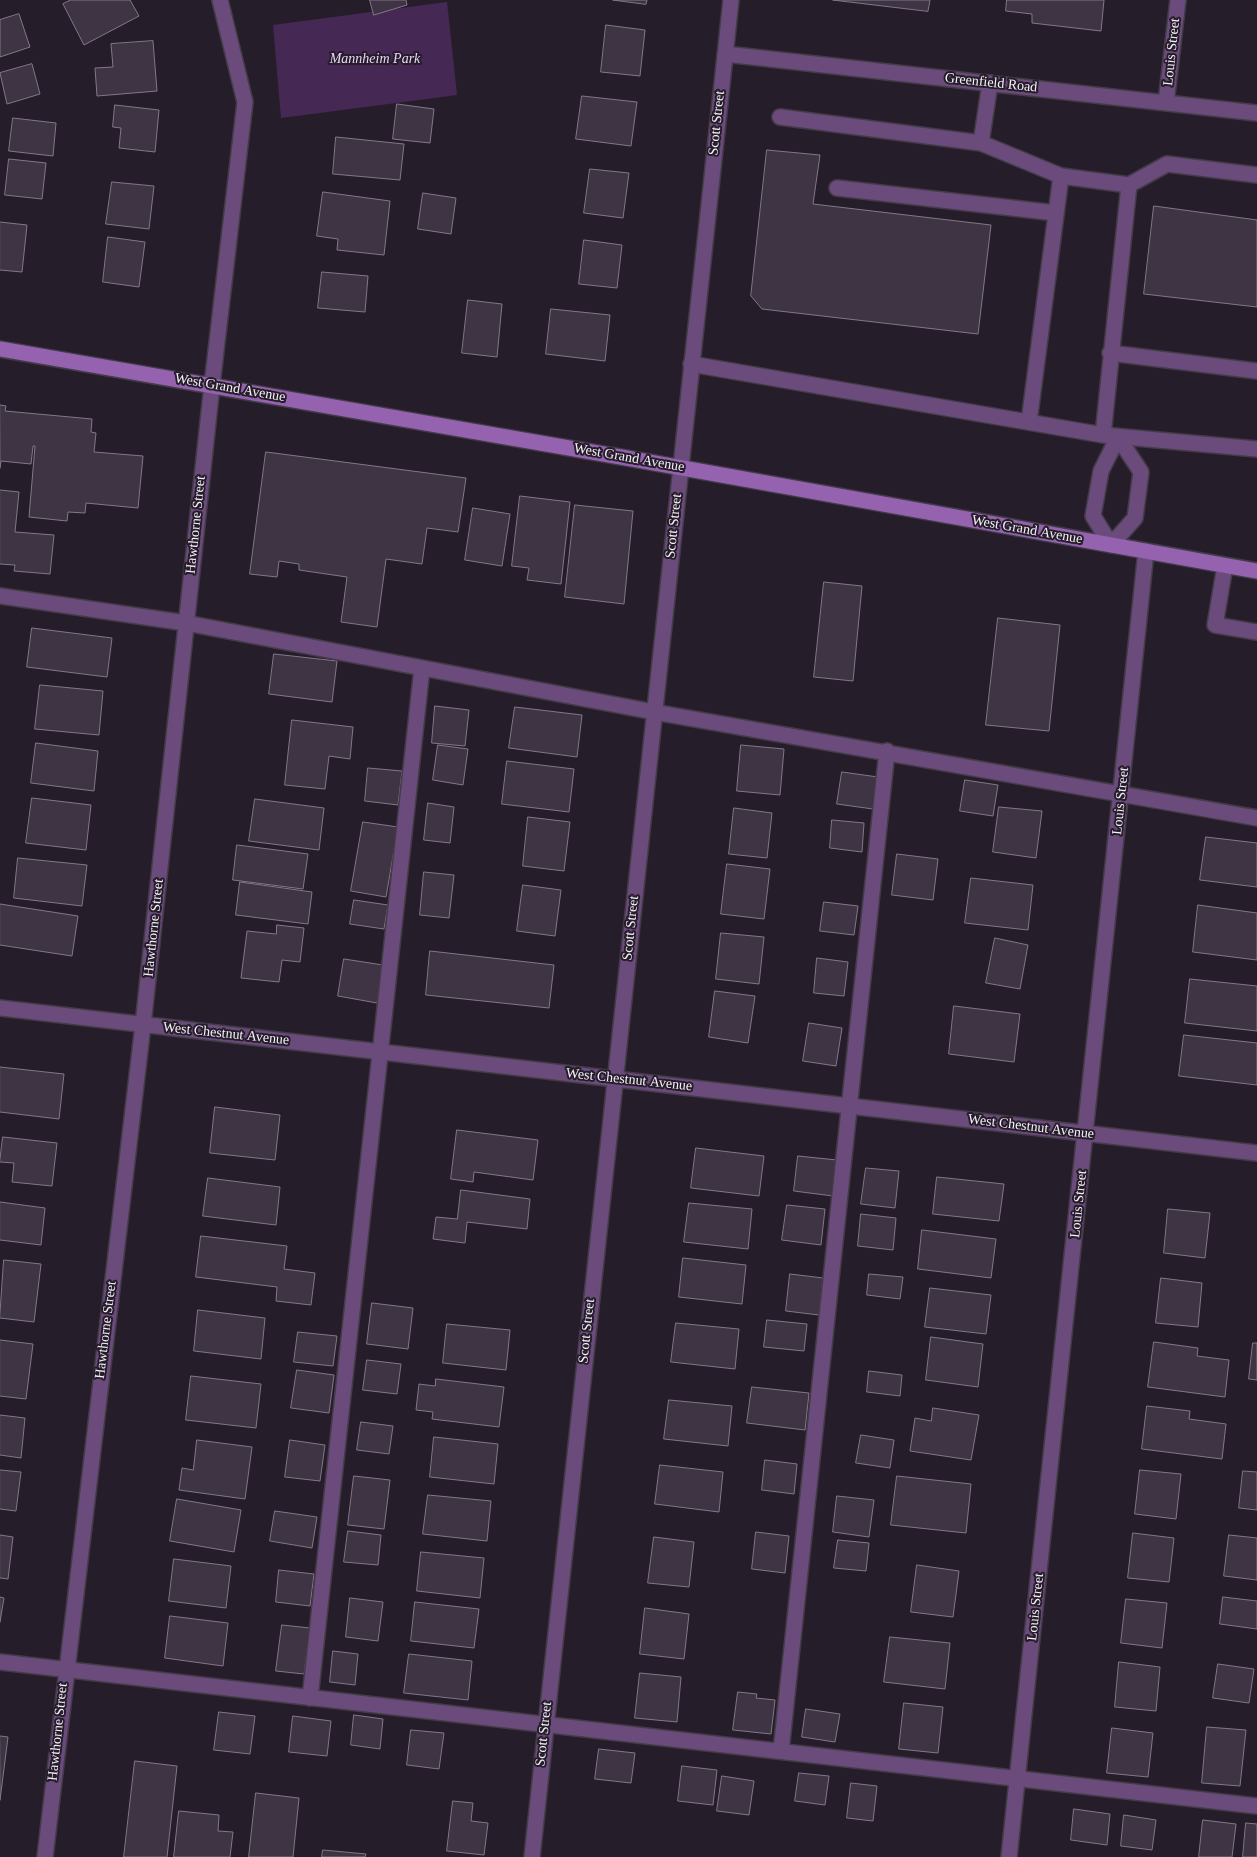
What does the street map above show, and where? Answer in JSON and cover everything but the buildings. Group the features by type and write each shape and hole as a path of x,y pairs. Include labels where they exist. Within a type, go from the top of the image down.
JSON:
{"main road":[{"name":"West Grand Avenue","path":"0,349 212,384 1257,571"}],"street":[{"name":"Hawthorne Street","path":"45,1857 65,1670 143,1024 212,384 245,102 220,0"},
{"name":"Scott Street","path":"532,1857 731,0"},
{"name":"Louis Street","path":"1166,103 1178,0"},
{"name":"Greenfield Road","path":"725,54 1257,113"},
{"path":"981,143 990,83"},
{"path":"780,117 981,143 1060,176 1129,185 1167,164 1257,175"},
{"path":"1029,422 1060,176"},
{"path":"1111,436 1141,472 1135,518 1111,545 1093,516 1101,471 1111,436 1110,353 1129,185"},
{"path":"837,188 1056,213"},
{"path":"1110,353 1257,371"},
{"path":"691,364 1111,436 1257,449"},
{"name":"Louis Street","path":"1009,1857 1146,551"},
{"path":"1225,566 1215,625 1257,632"},
{"path":"0,596 186,623 654,712 887,751 1257,818"},
{"path":"310,1698 422,668"},
{"path":"781,1751 887,751"},
{"name":"West Chestnut Avenue","path":"0,1008 1257,1152"},
{"path":"0,1662 1257,1806"}],"green space":[{"name":"Mannheim Park","path":"447,2 457,95 281,118 273,25"}]}
